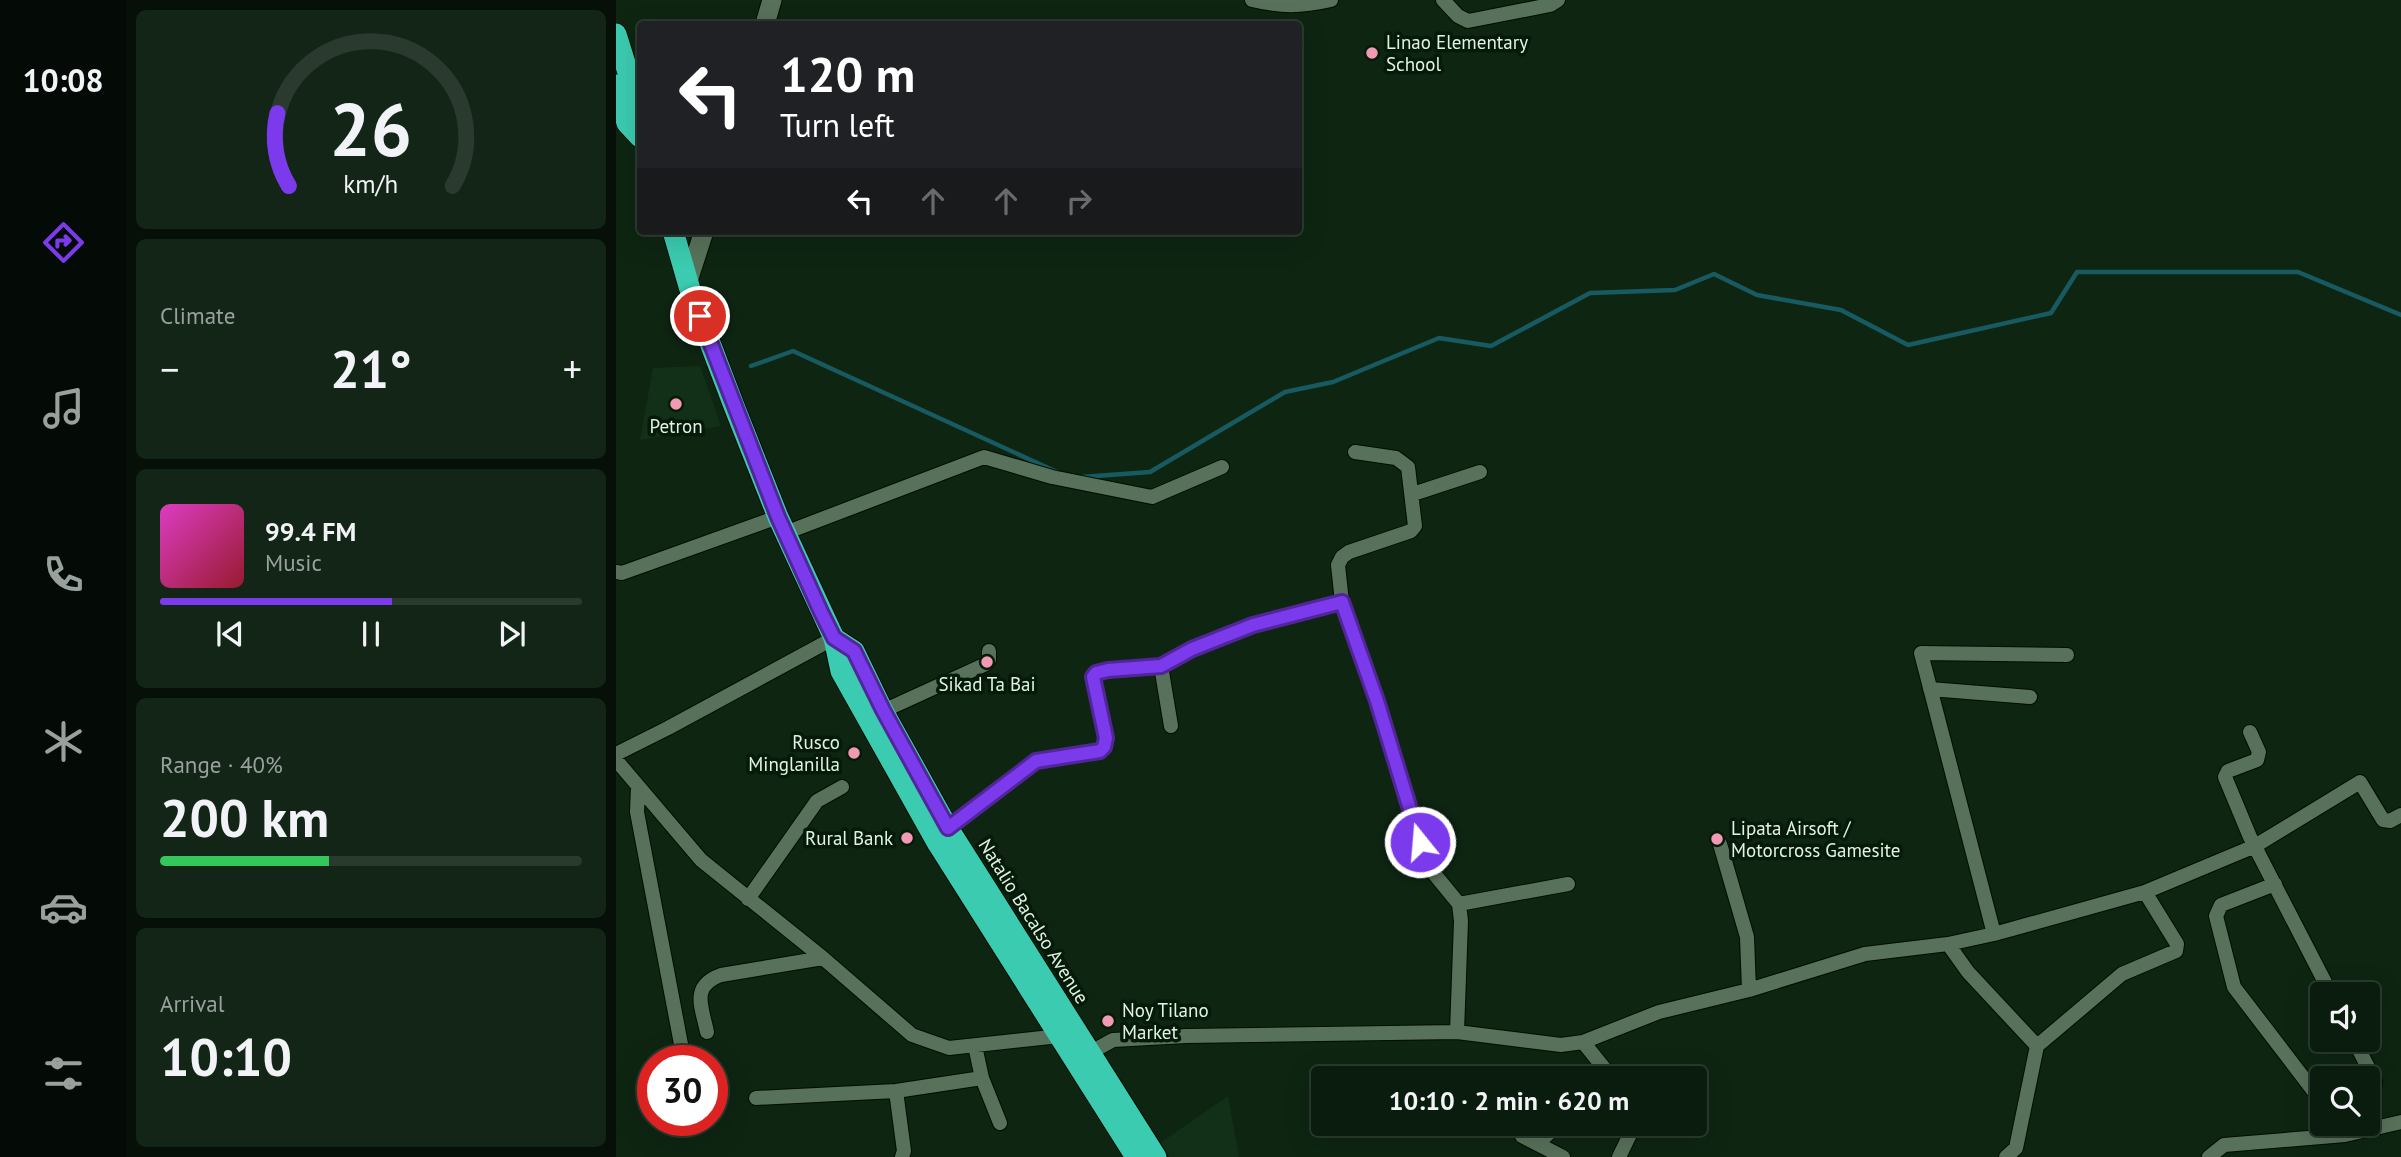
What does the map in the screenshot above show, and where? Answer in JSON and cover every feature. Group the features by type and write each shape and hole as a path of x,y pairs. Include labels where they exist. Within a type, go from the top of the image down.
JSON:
{"highway":[{"path":"616,34 637,101"},
{"path":"616,85 627,122 637,133"},
{"name":"Natalio Bacalso Avenue","path":"674,235 733,406 781,525 834,638 841,671 938,844 1060,1036 1083,1057 1156,1157"},
{"name":"Natalio Bacalso Avenue","path":"834,638 854,651 948,828 1083,1057 1136,1157"}],"street":[{"path":"766,21 772,0"},
{"path":"1252,0 1282,7 1305,6 1331,0"},
{"path":"1443,0 1458,16 1468,20 1550,5 1558,0"},
{"path":"688,281 703,235"},
{"path":"1355,452 1396,458 1408,467 1413,494 1416,522 1414,528 1349,552 1342,557 1338,565 1342,602 1377,701 1427,865 1459,904 1461,921 1457,1032"},
{"path":"616,572 622,573 781,525 984,457 1052,477 1152,497 1222,467"},
{"path":"1413,494 1480,472"},
{"path":"948,828 1036,761 1100,751 1104,747 1106,738 1093,677 1096,673 1161,666 1192,649 1253,625 1342,602"},
{"path":"616,754 834,638"},
{"path":"883,710 986,664 989,651"},
{"path":"1994,934 1921,653 2067,655"},
{"path":"1161,666 1171,726"},
{"path":"1930,689 2030,697"},
{"path":"2250,732 2259,752 2257,760 2225,774 2236,807 2325,982"},
{"path":"616,760 701,860 823,958 912,1035 948,1048 1060,1036"},
{"path":"1083,1057 1113,1040 1186,1036 1457,1032 1561,1045 1583,1042 1659,1012 1749,990 1865,954 1948,944 1994,934 2145,892 2255,846 2360,782 2383,820 2390,821 2401,814"},
{"path":"638,786 637,812 681,1045"},
{"path":"748,899 817,801 842,787"},
{"path":"1720,844 1747,937 1749,990"},
{"path":"1459,904 1568,884"},
{"path":"2276,884 2221,905 2216,916 2234,987 2310,1086"},
{"path":"2015,1154 2037,1046 2122,974 2176,951 2176,944 2145,892"},
{"path":"1948,944 1968,972 2037,1046"},
{"path":"707,1032 700,994 703,984 709,979 823,958"},
{"path":"1583,1042 1601,1066"},
{"path":"975,1046 982,1079 1000,1123"},
{"path":"756,1098 897,1091 982,1079"},
{"path":"897,1091 904,1151 902,1157"},
{"path":"2380,1124 2401,1122"},
{"path":"2209,1157 2224,1145 2310,1133"},
{"path":"1522,1136 1563,1157"},
{"path":"1538,1143 1546,1136"},
{"path":"1619,1157 1629,1136"}],"shaded area":[{"path":"700,366 721,426 640,440 653,368"},
{"path":"1228,1096 1239,1157 1169,1157 1160,1143"}],"waterway":[{"path":"1082,477 1150,472 1285,392 1333,382 1439,338 1491,346 1590,293 1675,290 1714,274 1757,295 1841,310 1908,345 2051,313 2077,272 2298,272 2401,315"},
{"path":"751,366 793,351 1057,472"}],"place":[{"name":"Linao Elementary School","path":"1372,53"},
{"name":"Petron","path":"676,404"},
{"name":"Sikad Ta Bai","path":"987,662"},
{"name":"Rusco Minglanilla","path":"854,753"},
{"name":"Rural Bank","path":"907,838"},
{"name":"Lipata Airsoft / Motorcross Gamesite","path":"1717,839"},
{"name":"Noy Tilano Market","path":"1108,1021"}],"route":[{"path":"700,316 778,517 821,612 834,638 854,651 948,828 1036,761 1100,751 1104,747 1106,738 1093,677 1096,673 1161,666 1192,649 1253,625 1342,602 1377,701 1420,842"}]}
